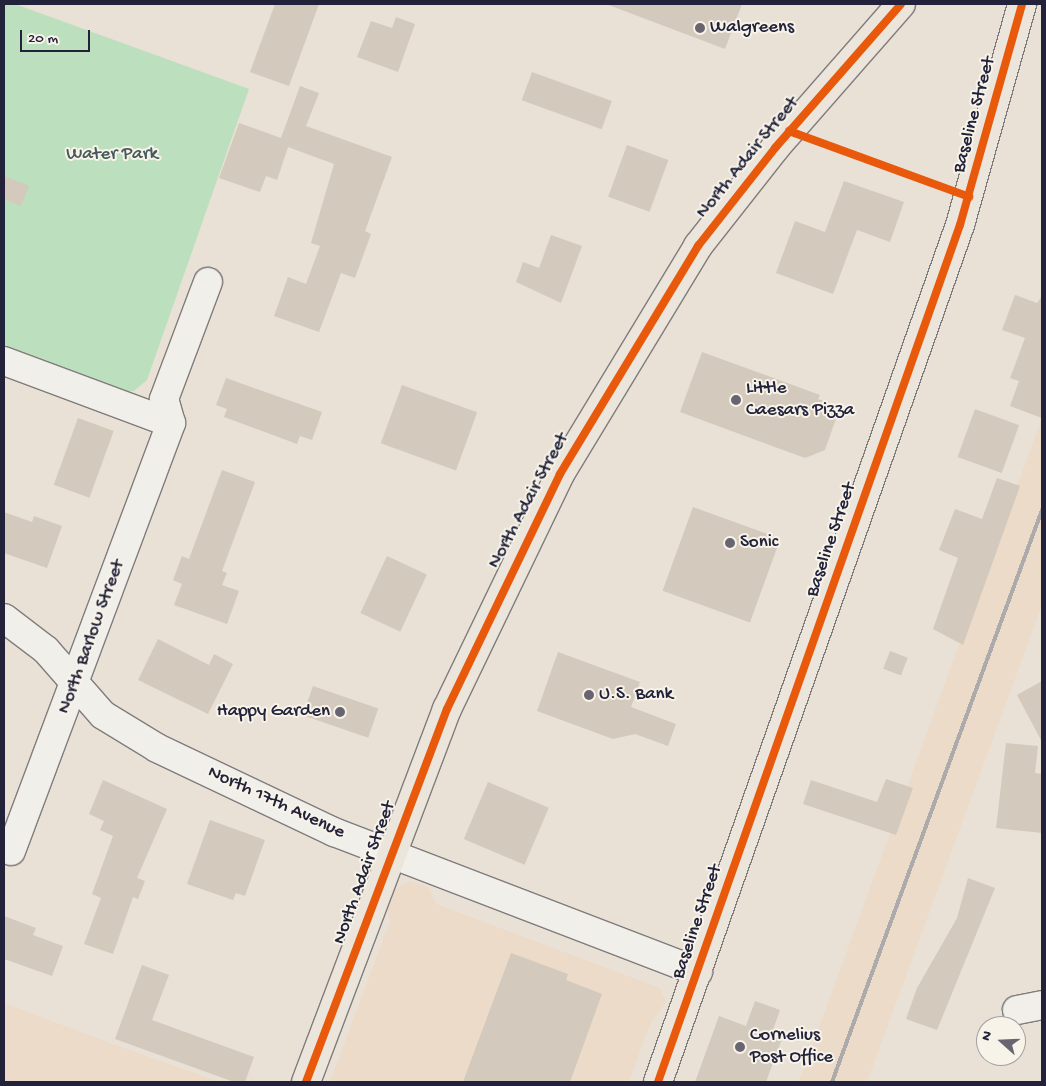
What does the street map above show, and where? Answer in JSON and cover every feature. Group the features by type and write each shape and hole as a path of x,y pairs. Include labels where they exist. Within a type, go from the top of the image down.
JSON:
{"highway":[{"name":"North Adair Street","path":"306,1082 389,852 480,634 555,483 626,360 744,184 901,4"},
{"name":"Baseline Street","path":"658,1082 960,225 1022,4"}],"street":[{"path":"171,423 164,399 208,282"},
{"path":"4,361 171,423"},
{"name":"North Barlow Street","path":"11,851 75,685 171,423"},
{"name":"North 17th Avenue","path":"4,618 46,650 103,715 157,748 334,832 698,972"}],"shaded area":[{"path":"1042,418 1042,605 867,1082 799,1082"},
{"path":"410,881 428,887 436,904 660,988 666,1002 650,1024 629,1082 330,1082 390,921 387,906 395,889"},
{"path":"4,1003 107,1042 220,1082 4,1082"}],"green space":[{"name":"Water Park","path":"4,4 15,4 249,89 147,380 134,391 116,393 4,351"}],"building":[{"path":"275,4 319,4 289,86 250,72"},
{"name":"Walgreens","path":"606,4 742,4 725,49"},
{"path":"396,17 415,24 398,72 357,57 371,21 392,28"},
{"path":"532,72 612,101 602,129 522,100"},
{"path":"300,86 319,93 306,126 392,157 365,231 371,234 355,278 341,273 319,332 274,316 288,277 306,284 320,246 311,243 334,164 288,147 277,180 266,176 260,192 219,178 239,123 281,138"},
{"path":"627,145 668,160 650,212 608,197"},
{"path":"4,176 29,186 21,206 4,199"},
{"path":"844,181 904,202 890,242 857,230 833,294 776,273 795,221 825,232"},
{"path":"551,235 582,246 561,303 516,282 523,262 539,268"},
{"path":"1015,295 1037,303 1042,296 1042,418 1010,406 1019,381 1010,378 1025,338 1002,330"},
{"path":"702,352 820,395 818,399 840,407 825,450 805,458 680,412"},
{"path":"226,378 322,412 312,440 300,436 297,444 224,417 227,409 216,405"},
{"path":"402,385 477,412 456,471 381,443"},
{"path":"975,409 1019,425 1002,473 958,457"},
{"path":"78,418 114,431 89,498 54,485"},
{"path":"222,470 255,482 222,571 227,573 222,585 239,591 227,624 174,605 182,584 173,580 182,556 189,559"},
{"path":"997,478 1020,486 963,645 933,629 958,558 939,550 955,509 982,519"},
{"path":"693,507 780,539 750,622 663,591"},
{"path":"4,512 32,522 34,516 62,526 47,568 4,553"},
{"path":"387,556 427,575 400,632 360,613"},
{"path":"158,639 209,665 214,654 233,664 208,714 138,680"},
{"path":"890,651 908,658 901,676 883,669"},
{"name":"U.S. Bank","path":"558,652 640,682 631,707 676,724 668,746 635,734 613,739 537,711"},
{"path":"1042,681 1042,742 1017,695"},
{"name":"Happy Garden","path":"313,686 378,708 368,738 303,715"},
{"path":"1006,743 1038,746 1035,773 1042,774 1042,833 996,828"},
{"path":"886,779 913,788 896,835 803,804 811,780 877,802"},
{"path":"103,780 167,809 137,878 145,881 138,899 133,897 113,954 84,944 101,898 92,894 113,836 100,830 104,821 89,814"},
{"path":"488,782 549,808 525,865 464,839"},
{"path":"210,820 265,840 245,896 236,893 233,900 187,884"},
{"path":"968,878 995,888 937,1030 906,1019 917,988 957,918"},
{"path":"4,916 36,928 33,935 63,946 52,976 4,959"},
{"path":"511,953 568,974 566,980 602,994 570,1082 463,1082"},
{"path":"142,965 169,975 152,1020 254,1057 245,1082 234,1082 115,1039"},
{"name":"Cornelius Post Office","path":"755,1001 780,1010 771,1035 782,1039 766,1082 695,1082 719,1016 746,1026"}],"railway":[{"path":"832,1082 1042,510"}],"cycle path":[{"path":"306,1082 447,709 560,474 698,246 775,148 901,4"},
{"path":"658,1082 960,225 1022,4"},
{"path":"789,131 969,197"}],"place":[{"name":"Walgreens","path":"700,28"},
{"name":"Little Caesars Pizza","path":"736,400"},
{"name":"Sonic","path":"730,543"},
{"name":"U.S. Bank","path":"589,695"},
{"name":"Happy Garden","path":"340,712"},
{"name":"Cornelius Post Office","path":"740,1047"}]}
